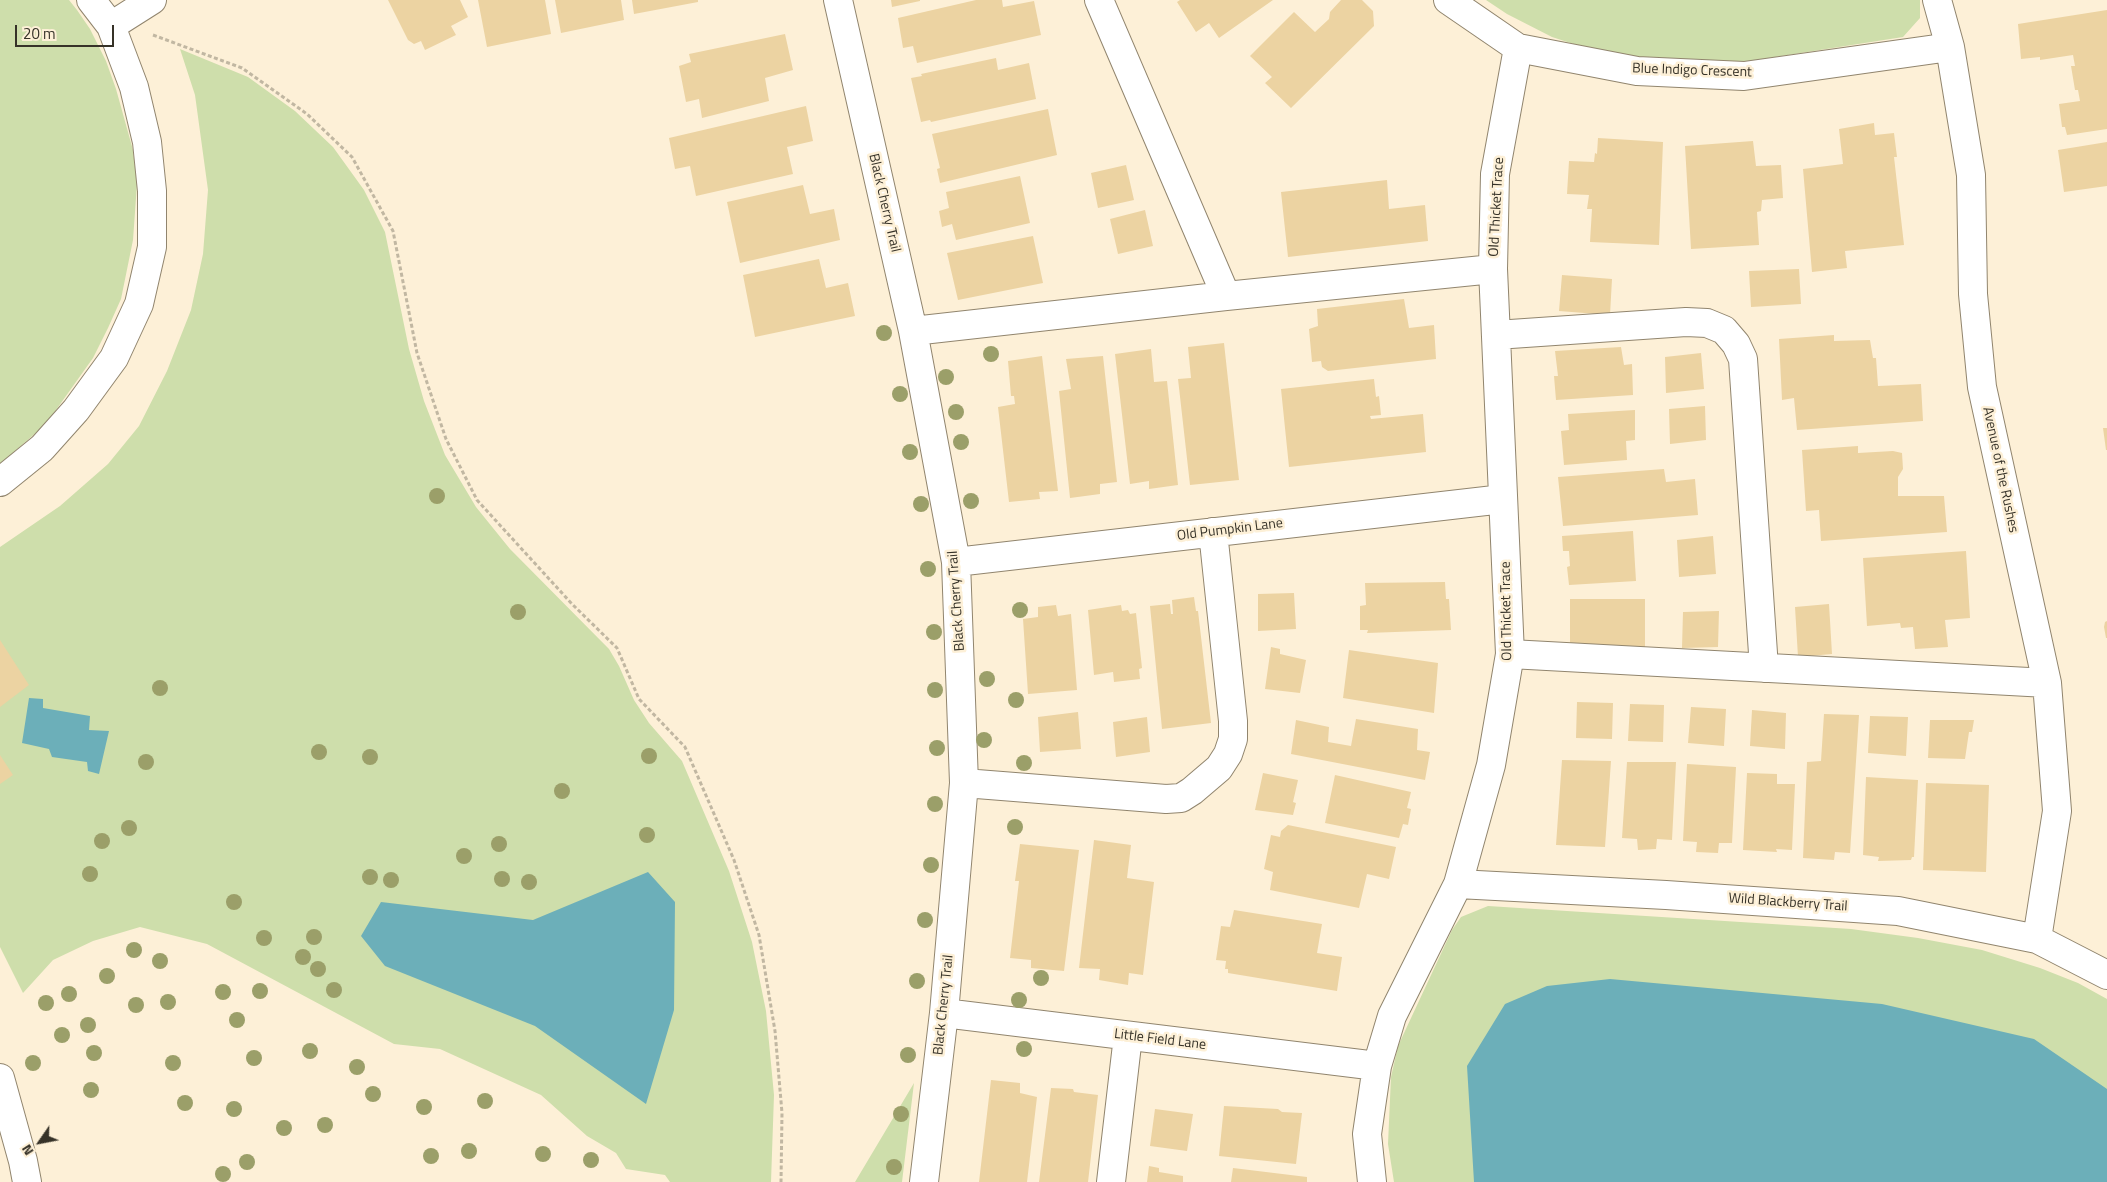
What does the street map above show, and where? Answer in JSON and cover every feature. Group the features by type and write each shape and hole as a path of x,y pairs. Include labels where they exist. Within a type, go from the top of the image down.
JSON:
{"street":[{"path":"0,482 42,448 76,410 114,358 138,304 152,247 152,190 147,142 134,87 111,26 91,0"},
{"name":"Black Cherry Trail","path":"838,0 913,331 956,562 964,783 944,1013 924,1182"},
{"path":"1099,0 1226,296"},
{"name":"Blue Indigo Crescent","path":"1448,0 1518,48 1637,71 1744,76 1950,47"},
{"name":"Avenue of the Rushes","path":"1937,0 1950,47 1970,175 1972,294 1982,387 2047,683 2057,811 2037,939"},
{"path":"111,26 143,6"},
{"name":"Old Thicket Trace","path":"1372,1182 1367,1134 1377,1066 1392,1016 1458,884 1491,765 1510,654 1493,269 1496,174 1518,48"},
{"path":"913,331 1226,296 1493,269"},
{"path":"1496,335 1693,322 1707,323 1724,330 1736,344 1743,359 1764,668"},
{"name":"Old Pumpkin Lane","path":"956,562 1503,498"},
{"path":"964,783 1166,800 1181,798 1220,768 1228,754 1233,739 1233,721 1213,532"},
{"path":"1510,654 2047,683"},
{"name":"Wild Blackberry Trail","path":"1458,884 1666,895 1898,911 2037,939 2107,975"},
{"name":"Little Field Lane","path":"944,1013 1377,1066"},
{"path":"1111,1182 1128,1036"},
{"path":"0,1078 27,1182"}],"path":[{"path":"143,6 147,33 242,68 307,114 352,157 393,231 417,353 446,439 477,500 572,604 617,648 639,699 685,747 734,860 759,935 775,1031 782,1104 781,1182"}],"green space":[{"path":"0,0 69,0 77,10 90,29 106,61 116,89 133,150 137,184 133,240 121,299 108,328 93,358 46,424 0,464"},
{"path":"1486,0 1920,0 1920,18 1903,37 1724,65 1656,64 1595,51 1552,37 1507,14"},
{"path":"180,49 248,77 295,111 333,147 364,190 385,232 409,349 424,401 445,455 476,507 510,549 609,649 634,700 649,723 682,761 729,871 752,942 766,1011 774,1095 771,1182 670,1182 665,1175 626,1169 616,1153 587,1136 541,1095 440,1049 394,1044 207,944 140,927 93,941 53,960 23,993 0,947 0,547 60,506 108,464 139,426 167,371 191,310 203,254 208,190 195,95"},
{"path":"1488,906 1851,929 1918,938 1982,950 2040,968 2078,983 2107,999 2107,1182 1394,1182 1388,1144 1391,1077 1398,1046 1452,930 1461,917"},
{"path":"914,1083 902,1182 855,1182"}],"water":[{"path":"29,698 43,699 43,708 90,716 89,730 109,731 99,774 88,771 87,762 52,757 49,749 22,743"},
{"path":"648,872 675,902 674,1010 646,1104 535,1026 385,966 361,936 381,902 533,920"},
{"path":"1610,979 1882,1004 2034,1039 2107,1089 2107,1182 1474,1182 1467,1066 1505,1004 1547,986"}],"building":[{"path":"388,0 460,0 468,17 451,26 456,35 425,50 421,41 414,44 408,40"},
{"path":"478,0 545,0 551,34 487,47"},
{"path":"555,0 621,0 624,20 561,33"},
{"path":"632,0 698,0 698,2 634,14"},
{"path":"891,0 920,0 920,1 892,7"},
{"path":"976,0 1002,0 1003,7 1034,1 1041,35 917,63 913,46 903,48 898,18"},
{"path":"1180,0 1273,0 1219,38 1209,23 1196,32 1177,2"},
{"path":"1341,0 1362,0 1373,11 1374,26 1291,108 1265,83 1272,77 1250,56 1294,12 1315,32 1329,19 1330,12"},
{"path":"2107,10 2107,129 2067,135 2065,127 2062,127 2059,104 2080,101 2078,90 2075,90 2071,66 2075,66 2073,55 2040,60 2040,57 2021,59 2018,24"},
{"path":"785,34 793,70 765,78 769,101 702,118 699,99 686,102 679,66 691,62 689,54"},
{"path":"996,58 998,70 1029,63 1036,99 931,122 930,120 921,122 911,78 922,76 921,74"},
{"path":"806,106 813,141 787,147 793,174 696,196 690,166 675,169 669,138"},
{"path":"1048,109 1057,155 940,183 937,169 940,168 932,134"},
{"path":"1874,123 1875,135 1894,133 1897,157 1894,157 1904,245 1845,251 1847,268 1812,272 1803,169 1843,164 1839,129"},
{"path":"1598,138 1663,142 1659,245 1590,242 1592,209 1587,209 1589,195 1567,194 1569,161 1594,162 1595,153 1597,154"},
{"path":"1753,141 1756,166 1781,165 1783,198 1762,200 1761,211 1757,212 1759,245 1691,249 1685,146"},
{"path":"2107,142 2107,186 2064,192 2058,150"},
{"path":"1126,165 1134,200 1098,208 1091,173"},
{"path":"1020,176 1030,223 956,240 952,224 942,227 939,211 949,208 946,192"},
{"path":"1387,180 1389,209 1425,205 1428,241 1288,257 1281,192"},
{"path":"803,185 810,214 834,209 840,240 740,263 727,202"},
{"path":"1145,210 1153,246 1118,254 1110,219"},
{"path":"1033,236 1043,283 958,300 947,253"},
{"path":"819,259 826,288 848,283 855,316 755,337 743,275"},
{"path":"1799,269 1801,304 1751,307 1749,271"},
{"path":"1562,275 1612,279 1610,315 1559,311"},
{"path":"1404,299 1409,328 1434,325 1436,359 1328,371 1322,367 1321,361 1312,362 1309,329 1318,326 1317,309"},
{"path":"1834,335 1834,341 1870,340 1873,358 1876,358 1878,386 1921,384 1923,421 1797,430 1794,398 1782,400 1779,339"},
{"path":"1224,343 1239,480 1190,485 1178,379 1191,378 1188,347"},
{"path":"1621,347 1624,365 1632,364 1633,395 1556,400 1554,376 1558,376 1555,351"},
{"path":"1151,349 1154,382 1167,381 1178,485 1149,489 1149,481 1130,484 1115,354"},
{"path":"1701,353 1704,389 1666,393 1665,357"},
{"path":"1042,356 1058,491 1039,492 1040,499 1009,502 998,407 1015,404 1014,396 1011,396 1008,361"},
{"path":"1103,356 1117,482 1100,484 1100,494 1070,498 1059,391 1071,389 1066,359"},
{"path":"1374,379 1376,397 1379,396 1381,415 1370,416 1371,419 1423,414 1426,452 1289,467 1281,389"},
{"path":"1705,406 1706,440 1670,444 1669,409"},
{"path":"1635,410 1635,440 1626,441 1627,460 1564,465 1561,431 1569,430 1568,414"},
{"path":"2103,428 2107,428 2107,450 2106,450"},
{"path":"1858,446 1858,453 1893,451 1902,453 1903,469 1898,477 1898,496 1944,496 1947,532 1821,541 1819,510 1806,511 1802,450"},
{"path":"1664,469 1666,482 1695,479 1698,515 1563,526 1558,477"},
{"path":"1633,531 1636,581 1569,585 1567,567 1570,566 1569,551 1563,551 1562,536"},
{"path":"1713,536 1716,574 1679,577 1677,540"},
{"path":"1966,551 1970,618 1945,620 1948,647 1915,649 1913,627 1901,628 1900,623 1867,626 1863,558"},
{"path":"1445,582 1446,599 1449,599 1451,630 1367,633 1368,630 1360,630 1360,606 1366,605 1365,583"},
{"path":"1294,593 1296,629 1258,631 1258,594"},
{"path":"1194,597 1196,611 1198,611 1211,723 1162,729 1150,606 1170,604 1171,614 1173,614 1172,600"},
{"path":"1570,599 1645,599 1645,647 1570,649"},
{"path":"1829,604 1832,654 1798,657 1795,607"},
{"path":"1056,605 1058,616 1071,614 1077,690 1028,694 1023,619 1038,617 1038,607"},
{"path":"1121,605 1122,611 1128,610 1130,614 1136,613 1142,668 1139,669 1140,679 1114,682 1113,672 1094,675 1088,610"},
{"path":"1719,611 1718,647 1682,648 1683,612"},
{"path":"2107,621 2107,638 2106,638 2104,627"},
{"path":"0,640 29,685 0,707"},
{"path":"1271,647 1280,649 1280,654 1306,660 1300,693 1265,689"},
{"path":"1349,650 1438,663 1434,713 1343,698"},
{"path":"1577,702 1613,703 1612,739 1576,738"},
{"path":"1630,704 1664,705 1663,742 1628,741"},
{"path":"1691,707 1726,709 1724,746 1688,743"},
{"path":"1752,710 1786,713 1785,749 1750,746"},
{"path":"1078,712 1081,749 1040,752 1038,717"},
{"path":"1824,714 1859,715 1850,853 1835,852 1834,860 1803,858 1807,762 1821,761"},
{"path":"1870,716 1908,717 1906,756 1868,753"},
{"path":"1147,717 1150,752 1116,757 1113,722"},
{"path":"1356,719 1418,729 1417,750 1430,752 1425,780 1291,754 1296,720 1329,727 1328,742 1351,746"},
{"path":"1930,720 1974,720 1972,732 1969,732 1965,759 1928,758"},
{"path":"0,755 13,775 0,784"},
{"path":"1562,760 1611,761 1605,847 1556,845"},
{"path":"1627,762 1676,762 1672,840 1657,839 1656,849 1638,850 1637,839 1622,838"},
{"path":"1687,764 1736,767 1732,843 1719,843 1718,853 1696,852 1697,842 1683,841"},
{"path":"1263,773 1298,780 1293,802 1296,803 1293,815 1255,810"},
{"path":"1747,773 1777,774 1777,784 1795,784 1792,850 1776,849 1777,852 1743,850"},
{"path":"1335,775 1411,792 1407,808 1411,809 1408,825 1403,824 1399,838 1325,823"},
{"path":"1866,777 1918,780 1914,857 1911,860 1878,861 1879,857 1863,855"},
{"path":"1926,783 1989,785 1986,872 1923,870"},
{"path":"1288,825 1396,847 1389,879 1367,874 1359,908 1270,890 1273,872 1264,869 1271,835 1280,837 1281,831"},
{"path":"1094,840 1131,845 1127,878 1154,882 1143,975 1129,973 1128,985 1099,980 1100,969 1079,968"},
{"path":"1020,844 1079,850 1064,971 1031,968 1031,960 1010,958 1019,881 1015,881"},
{"path":"1234,910 1322,924 1317,953 1342,957 1337,991 1228,973 1228,969 1225,969 1226,961 1216,960 1221,926 1230,927"},
{"path":"991,1080 1020,1083 1020,1093 1037,1097 1027,1182 979,1182"},
{"path":"1051,1088 1073,1089 1074,1092 1098,1095 1088,1182 1039,1182"},
{"path":"1224,1106 1278,1109 1282,1112 1302,1113 1296,1164 1219,1156"},
{"path":"1155,1109 1193,1114 1187,1151 1150,1146"},
{"path":"1149,1166 1159,1168 1159,1172 1183,1176 1183,1182 1147,1182"},
{"path":"1233,1168 1307,1177 1307,1182 1231,1182"}]}
